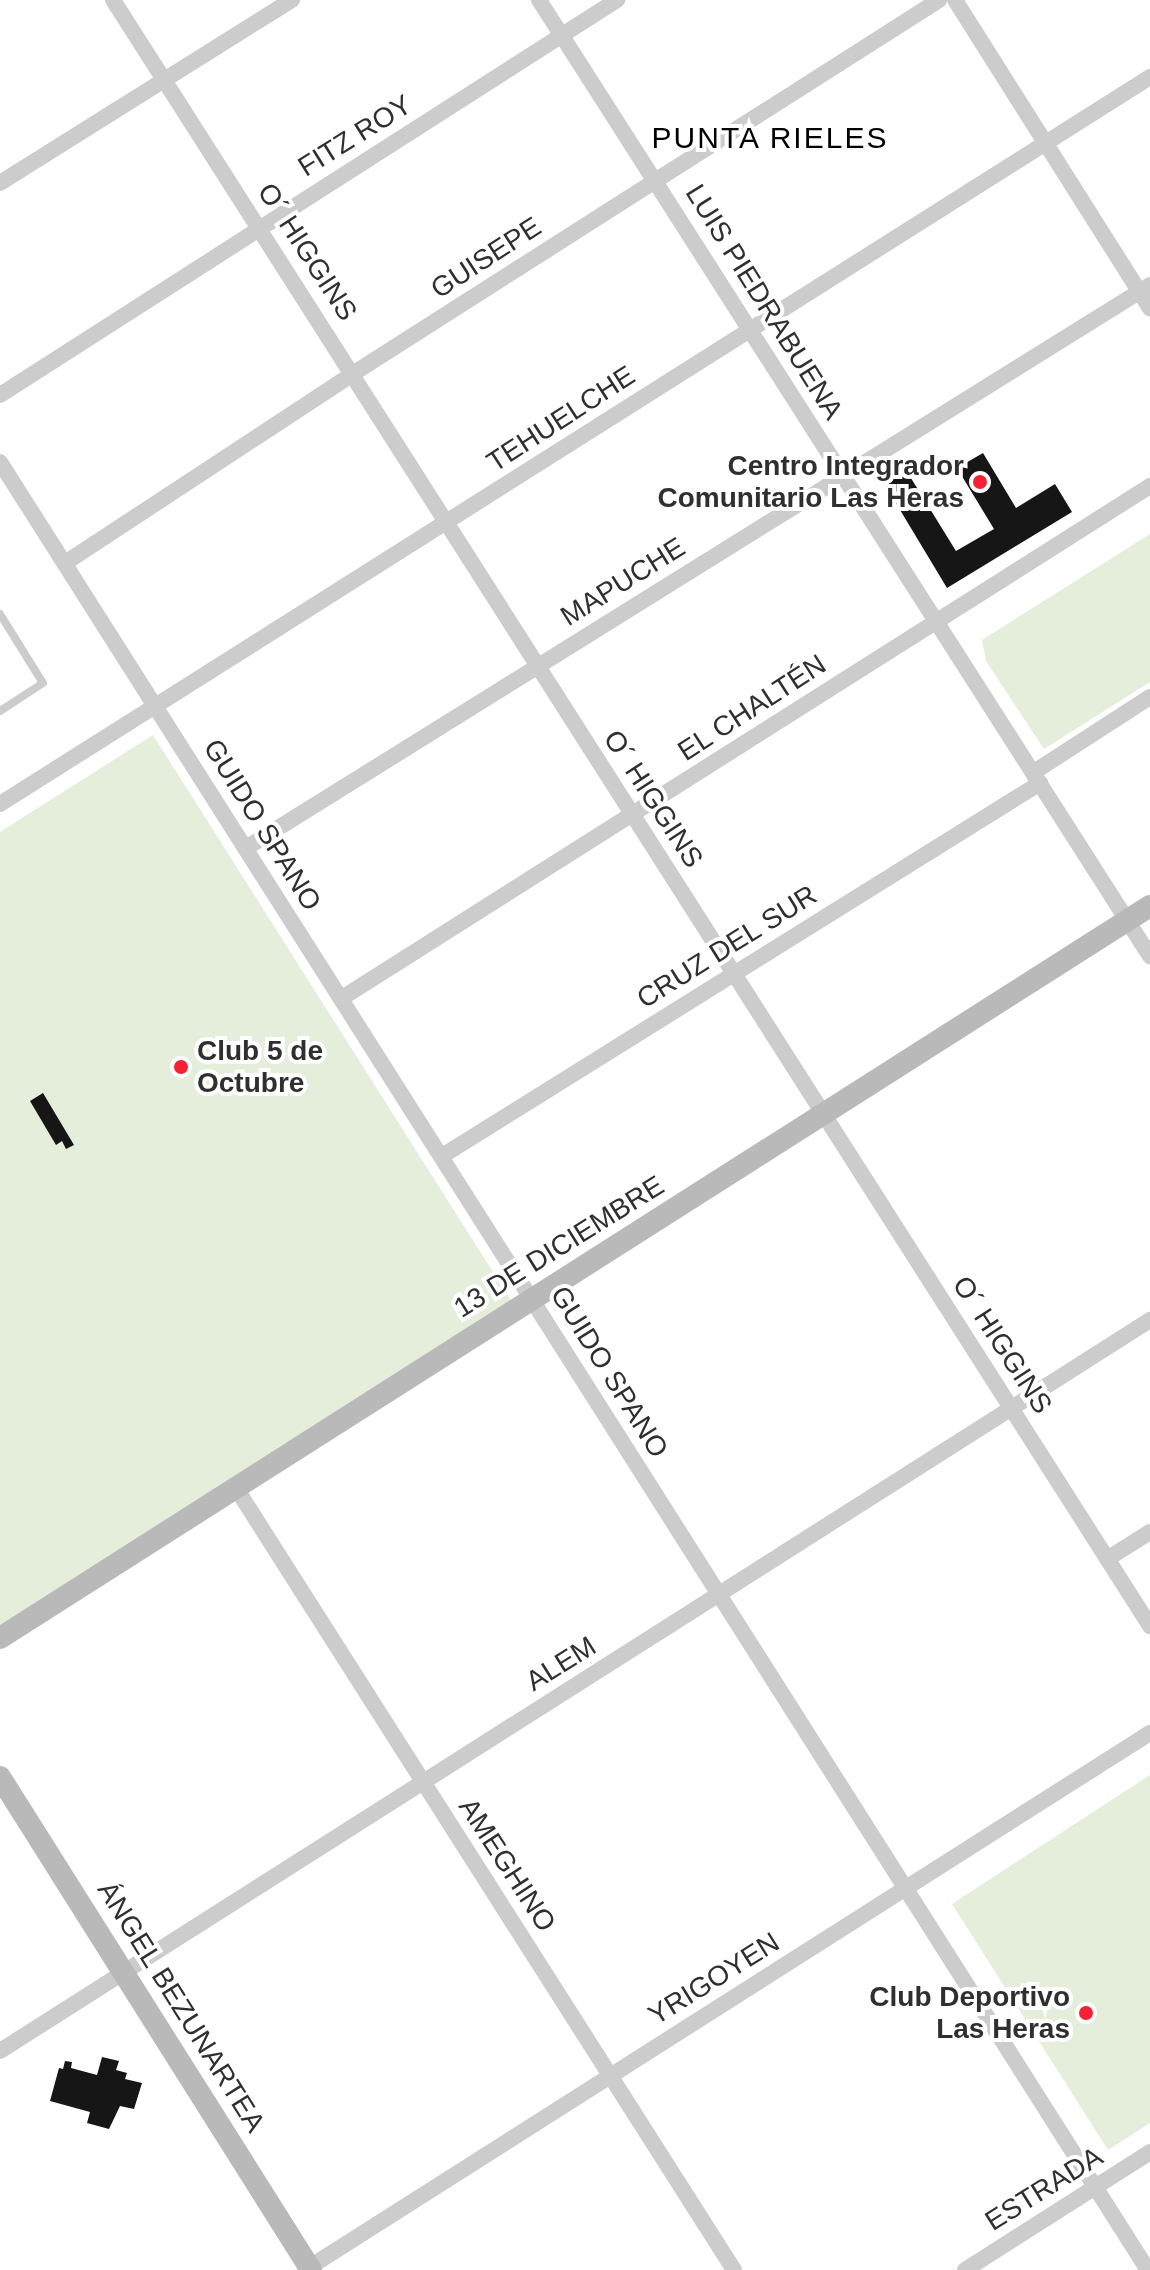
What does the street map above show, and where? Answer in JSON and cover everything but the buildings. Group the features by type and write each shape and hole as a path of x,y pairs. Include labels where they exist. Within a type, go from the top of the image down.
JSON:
{"street":[{"name":"O´ HIGGINS","path":"113,0 354,373 446,523 1150,1626"},
{"path":"0,183 292,0"},
{"name":"LUIS PIEDRABUENA","path":"539,0 1150,956"},
{"name":"FITZ ROY","path":"0,395 617,0"},
{"name":"GUISEPE","path":"65,563 354,373 939,0"},
{"path":"955,0 1045,143 1145,288 1150,308"},
{"name":"TEHUELCHE","path":"0,804 1150,77"},
{"name":"MAPUCHE","path":"246,848 1145,288"},
{"name":"GUIDO SPANO","path":"0,462 1148,2270"},
{"name":"EL CHALTÉN","path":"342,998 1150,486"},
{"name":"CRUZ DEL SUR","path":"442,1156 734,974 1037,777 1150,697"},
{"name":"13 DE DICIEMBRE","path":"0,1638 1150,906"},
{"name":"ALEM","path":"0,2051 1150,1320"},
{"name":"AMEGHINO","path":"236,1488 734,2270"},
{"path":"1107,1559 1150,1532"},
{"name":"YRIGOYEN","path":"309,2269 1150,1733"},
{"name":"ÁNGEL BEZUNARTEA","path":"0,1777 309,2269"},
{"name":"ESTRADA","path":"965,2270 1150,2152"}],"lane":[{"path":"0,614 43,683 0,711"}],"green space":[{"path":"1150,534 1150,682 1044,749 986,661 982,640"},
{"name":"Club 5 de Octubre","path":"153,735 512,1302 0,1626 0,832"},
{"name":"Club Deportivo Las Heras","path":"1150,1775 1150,2123 1108,2150 952,1904"}],"place":[{"name":"Centro Integrador Comunitario Las Heras","path":"980,482"},
{"name":"Club 5 de Octubre","path":"181,1067"},
{"name":"Club Deportivo Las Heras","path":"1086,2013"}],"district":[{"name":"PUNTA RIELES","path":"770,138"}]}
